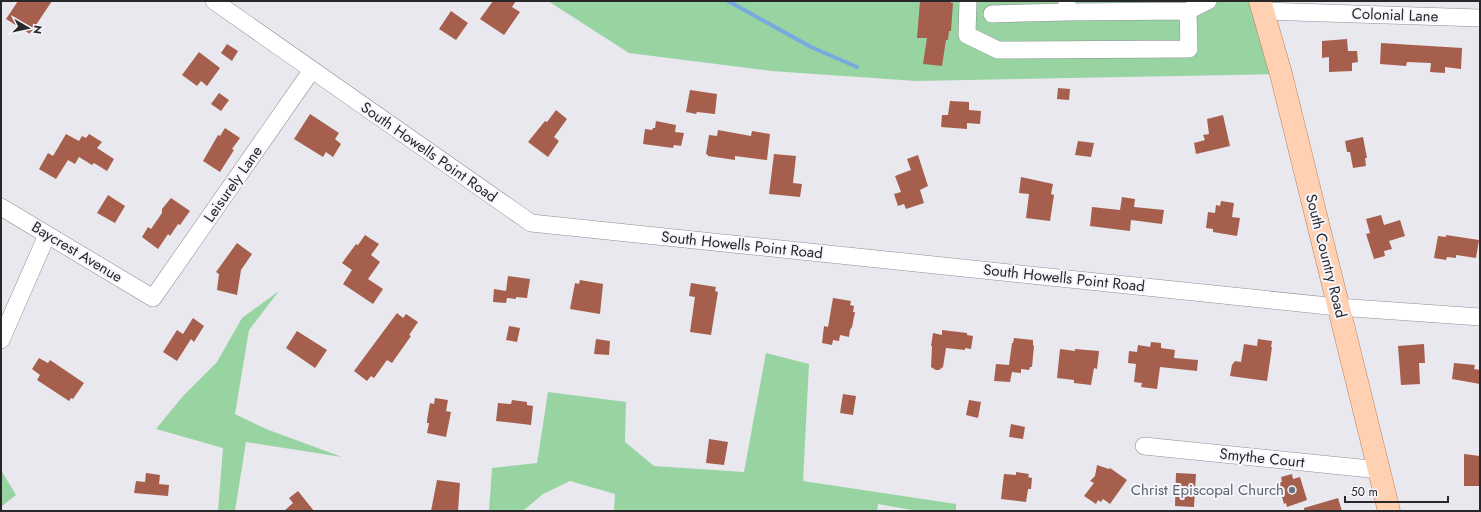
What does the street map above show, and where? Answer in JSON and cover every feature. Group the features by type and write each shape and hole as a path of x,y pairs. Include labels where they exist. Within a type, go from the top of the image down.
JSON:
{"main road":[{"name":"South Country Road","path":"1261,6 1281,74 1389,511"}],"street":[{"name":"South Howells Point Road","path":"214,1 531,223 1338,307 1480,317"},
{"path":"1188,11 1189,49 998,50 967,35 968,8 1067,6 1188,11 1208,1"},
{"name":"Colonial Lane","path":"1261,6 1480,18"},
{"name":"Leisurely Lane","path":"153,298 312,70"},
{"name":"Baycrest Avenue","path":"1,206 153,298"},
{"path":"1,340 48,234"},
{"name":"Smythe Court","path":"1144,446 1380,470"}],"green space":[{"path":"548,1 1265,1 1281,74 916,81 772,71 629,53"},
{"path":"279,291 249,330 235,414 266,429 342,457 246,442 235,511 218,511 223,448 156,429 183,396 217,362 242,318"},
{"path":"766,353 809,364 803,481 956,504 956,511 918,511 878,504 877,511 614,511 615,494 570,481 543,494 523,511 489,511 492,468 537,463 548,392 626,402 625,442 654,466 744,472"},
{"path":"1,470 16,495 1,507"}],"building":[{"path":"18,1 52,1 30,34 6,19"},
{"path":"493,1 516,1 512,7 520,12 504,35 480,19"},
{"path":"920,1 951,1 951,3 953,3 951,31 949,31 948,40 946,40 942,66 923,64 927,38 917,38"},
{"path":"451,11 468,23 456,40 439,29"},
{"path":"1347,39 1348,51 1357,51 1358,62 1352,63 1352,71 1329,72 1329,57 1322,58 1322,41"},
{"path":"1381,43 1462,48 1461,69 1445,67 1445,73 1430,72 1431,63 1407,62 1406,66 1380,64"},
{"path":"227,44 238,51 232,61 221,53"},
{"path":"199,52 220,68 207,86 201,81 197,86 182,75"},
{"path":"1058,88 1070,89 1069,100 1057,99"},
{"path":"690,90 717,94 715,114 697,112 696,114 686,112"},
{"path":"219,93 229,100 221,111 211,104"},
{"path":"950,101 969,102 969,110 981,111 980,124 967,123 967,129 941,127 942,115 948,115"},
{"path":"556,110 567,119 554,137 559,141 548,157 528,142"},
{"path":"310,114 339,133 335,139 341,144 333,157 326,152 323,157 294,139"},
{"path":"1223,115 1230,146 1196,154 1194,143 1205,140 1203,135 1209,134 1207,119"},
{"path":"656,121 676,125 675,132 684,133 681,146 674,145 673,148 643,144 645,129 652,130 655,128"},
{"path":"225,128 240,138 232,149 234,150 220,172 203,161 218,135 220,136"},
{"path":"718,130 751,136 752,131 770,134 767,160 735,156 735,160 708,156 706,154 709,135 717,136"},
{"path":"66,134 79,141 82,136 86,138 89,134 102,142 97,148 114,159 107,171 94,163 92,165 79,157 75,164 68,160 56,179 39,169 48,153 53,156"},
{"path":"1363,137 1367,158 1365,158 1366,166 1353,168 1350,152 1347,152 1345,141"},
{"path":"1078,141 1094,143 1091,157 1075,155"},
{"path":"774,154 796,156 793,183 802,184 800,197 769,194"},
{"path":"918,155 928,186 920,190 924,203 906,209 904,204 898,206 894,194 901,192 895,176 911,170 907,159"},
{"path":"1021,177 1053,184 1051,194 1054,195 1050,221 1026,218 1029,194 1019,193"},
{"path":"108,195 125,206 115,223 97,213"},
{"path":"1122,197 1135,199 1134,207 1164,210 1162,224 1131,220 1130,231 1090,226 1092,207 1120,210"},
{"path":"171,198 190,211 180,225 178,224 170,236 168,234 158,249 142,237 148,227 151,229 162,213 162,209"},
{"path":"1221,201 1234,203 1232,217 1240,218 1237,236 1213,232 1213,229 1206,228 1208,212 1215,213 1216,205 1220,206"},
{"path":"1381,215 1384,225 1400,220 1405,236 1389,241 1392,249 1384,251 1385,256 1374,259 1366,234 1370,233 1366,219"},
{"path":"365,235 379,244 371,255 380,262 368,279 383,289 373,304 343,284 352,270 342,263 356,244 358,245"},
{"path":"1446,235 1479,240 1476,258 1456,255 1456,258 1447,257 1446,260 1434,258 1438,236 1446,237"},
{"path":"237,243 252,254 241,270 237,295 217,290 219,274 216,272"},
{"path":"508,276 530,279 527,298 507,298 506,303 493,302 494,289 506,291"},
{"path":"580,280 603,284 600,314 570,309 575,283 579,284"},
{"path":"691,283 716,287 715,291 718,292 711,335 690,332 695,297 689,296"},
{"path":"833,298 851,301 850,305 854,306 853,312 855,312 849,337 840,335 839,341 833,340 832,345 822,343 824,326 828,327"},
{"path":"397,313 403,318 406,314 418,322 409,335 411,336 392,363 387,360 374,378 371,376 367,381 354,371"},
{"path":"193,318 204,326 194,342 191,339 177,361 163,352 177,330 183,334"},
{"path":"509,326 520,328 517,342 506,340"},
{"path":"942,330 967,333 967,335 973,336 971,349 965,348 965,350 946,348 943,367 936,370 931,367 931,346 933,333 942,335"},
{"path":"297,331 327,350 315,368 286,348"},
{"path":"1014,338 1033,340 1034,346 1032,367 1030,367 1029,370 1021,369 1021,373 1012,372 1010,382 994,381 996,364 1009,365"},
{"path":"596,339 610,341 609,355 594,354"},
{"path":"1258,339 1272,341 1267,381 1230,376 1232,365 1235,361 1241,362 1244,344 1257,346"},
{"path":"1151,342 1161,343 1161,348 1175,350 1174,358 1198,360 1197,371 1160,367 1157,389 1141,387 1142,383 1134,382 1136,364 1128,363 1129,351 1137,352 1138,345 1150,347"},
{"path":"1424,344 1425,363 1419,363 1420,384 1401,385 1398,346"},
{"path":"1060,349 1075,351 1075,349 1099,351 1097,369 1094,368 1091,385 1074,383 1074,380 1057,378"},
{"path":"39,358 48,363 50,360 84,383 73,399 71,398 69,401 37,380 40,375 32,369"},
{"path":"1454,363 1475,365 1474,369 1480,370 1480,384 1452,379"},
{"path":"843,394 856,396 853,415 840,413"},
{"path":"435,398 448,400 446,411 451,412 446,437 427,433 429,423 427,423 427,420 430,403 434,404"},
{"path":"512,400 527,402 527,405 533,406 531,425 496,421 498,403 511,404"},
{"path":"969,400 981,402 978,418 966,415"},
{"path":"1011,424 1025,427 1023,439 1009,437"},
{"path":"709,439 728,442 724,465 706,463"},
{"path":"1464,454 1480,456 1480,486 1464,486"},
{"path":"1097,465 1110,468 1127,480 1110,504 1103,499 1101,502 1098,500 1096,504 1084,496 1094,483 1090,481 1095,476"},
{"path":"1016,472 1029,474 1028,477 1032,478 1031,489 1028,489 1026,502 1001,499 1004,474 1016,475"},
{"path":"146,473 160,475 159,484 169,485 168,496 134,493 136,481 145,482"},
{"path":"1176,473 1196,474 1194,507 1175,506"},
{"name":"Christ Episcopal Church","path":"1292,474 1293,479 1300,477 1307,500 1287,507 1286,503 1284,504 1278,483 1282,482 1281,477"},
{"path":"437,480 460,483 458,511 431,511"},
{"path":"298,491 314,511 284,511 293,503 289,498"},
{"path":"1338,498 1342,511 1304,511 1304,508"}],"waterway":[{"path":"728,1 811,47 857,67"}],"place":[{"name":"Christ Episcopal Church","path":"1292,490"}]}
